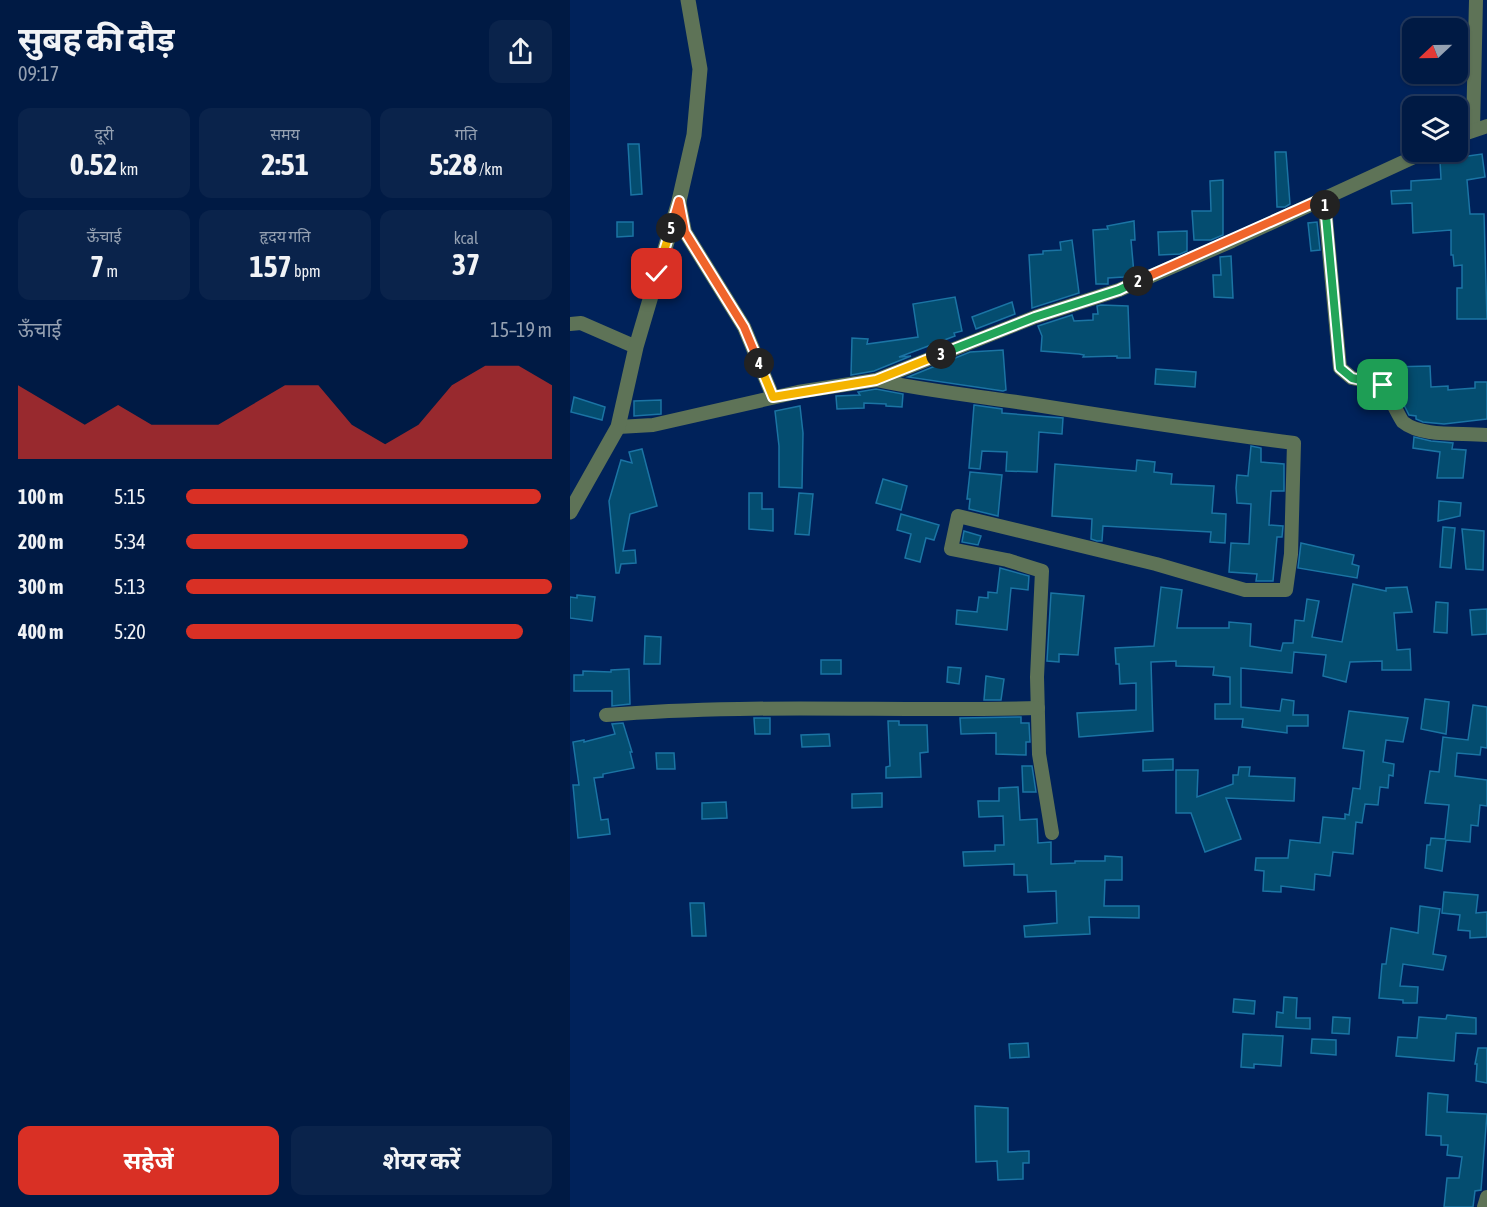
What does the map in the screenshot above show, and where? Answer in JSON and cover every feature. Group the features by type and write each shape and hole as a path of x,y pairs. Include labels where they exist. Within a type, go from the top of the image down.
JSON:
{"street":[{"path":"570,512 618,427 636,347 679,201 694,135 700,69 688,0"},
{"path":"1473,130 1476,0"},
{"path":"1468,132 1487,126"},
{"path":"618,427 653,425 773,397 876,380 1035,317 1119,290 1403,162"},
{"path":"1324,198 1340,368 1352,378 1383,385 1402,421 1416,429 1487,435"},
{"path":"679,201 685,232 744,327 773,397"},
{"path":"570,324 581,323 636,347"},
{"path":"876,380 910,388 1029,404 1190,430 1294,443 1291,554 1286,590 1245,590 1156,564 958,516 951,549 1006,560 1042,571 1037,677 1039,754 1052,833"},
{"path":"606,715 666,710 955,711 1038,708"},
{"path":"1484,1207 1487,1197"}],"building":[{"path":"628,144 639,144 642,194 631,195"},
{"path":"1275,152 1286,152 1290,204 1285,207 1277,207"},
{"path":"1482,154 1485,177 1467,180 1470,214 1484,214 1487,319 1457,319 1457,288 1462,288 1462,265 1454,266 1453,255 1451,255 1451,230 1413,233 1412,203 1392,204 1391,191 1411,190 1411,181 1441,179 1440,162 1468,162 1468,156"},
{"path":"1223,180 1223,235 1211,240 1194,240 1192,211 1211,211 1210,181"},
{"path":"1134,221 1135,240 1131,240 1134,274 1108,278 1108,284 1096,284 1093,230 1108,229 1107,226"},
{"path":"617,222 633,222 633,236 617,237"},
{"path":"1317,222 1320,250 1311,251 1308,223"},
{"path":"1187,231 1187,251 1180,254 1159,255 1158,232"},
{"path":"1072,240 1079,293 1032,308 1029,255 1061,250 1060,242"},
{"path":"1231,256 1233,298 1214,297 1213,275 1221,275 1220,257"},
{"path":"955,297 962,331 954,333 955,336 899,357 911,356 874,371 851,375 852,338 868,339 867,344 918,337 913,304"},
{"path":"1012,302 1015,314 976,329 972,317"},
{"path":"1097,306 1128,306 1130,358 1083,357 1084,355 1079,354 1041,351 1042,336 1038,326 1072,315 1074,321 1093,320 1093,314 1098,314"},
{"path":"1003,350 1006,390 1003,391 908,377 970,352"},
{"path":"1430,366 1431,387 1448,386 1448,390 1475,388 1475,382 1487,382 1487,419 1444,424 1423,422 1416,419 1416,416 1409,415 1404,405 1403,385 1399,385 1399,381 1391,381 1388,367"},
{"path":"1156,369 1196,372 1195,387 1155,384"},
{"path":"876,389 903,394 902,407 864,403 864,408 837,409 836,396 860,395 858,392"},
{"path":"574,397 605,407 602,420 571,412"},
{"path":"661,400 661,414 634,416 634,401"},
{"path":"974,405 1002,409 1002,413 1063,418 1062,434 1039,432 1037,472 1006,471 1007,452 982,451 980,469 969,468"},
{"path":"800,406 803,433 802,488 779,487 779,446 775,411"},
{"path":"1414,437 1453,443 1452,449 1466,450 1463,478 1437,478 1440,452 1413,448"},
{"path":"1251,446 1261,448 1261,462 1284,464 1284,491 1271,491 1269,525 1283,526 1282,537 1277,537 1273,581 1256,581 1257,574 1229,572 1231,543 1249,544 1251,504 1237,503 1236,488 1237,475 1248,476"},
{"path":"642,449 657,506 630,514 623,551 635,550 636,563 621,564 619,573 616,573 609,501 621,460 632,463 629,452"},
{"path":"1137,460 1155,462 1154,472 1172,474 1171,484 1214,486 1212,513 1226,514 1225,543 1210,542 1211,532 1103,526 1102,541 1097,541 1091,539 1092,519 1052,516 1055,464 1136,471"},
{"path":"970,472 1002,475 998,516 969,509 970,499 967,499"},
{"path":"883,479 907,486 901,510 876,503"},
{"path":"749,493 762,493 762,509 773,509 773,531 749,529"},
{"path":"799,493 813,494 809,535 795,534"},
{"path":"1439,501 1461,503 1460,516 1438,521"},
{"path":"901,514 939,525 934,540 926,538 920,562 905,558 911,534 897,530"},
{"path":"1443,527 1455,528 1451,568 1440,567"},
{"path":"1462,529 1484,531 1483,570 1466,569"},
{"path":"964,531 981,536 978,545 962,542"},
{"path":"1301,543 1354,555 1352,564 1359,566 1357,578 1298,568"},
{"path":"1000,568 1029,576 1028,590 1011,588 1007,630 956,624 957,610 977,612 979,597 988,598 988,592 997,593"},
{"path":"1353,584 1386,591 1386,588 1407,587 1412,612 1394,613 1397,650 1410,649 1411,670 1382,670 1382,661 1350,662 1346,682 1323,676 1326,655 1294,652 1292,673 1241,668 1241,707 1280,711 1282,699 1294,701 1293,715 1308,715 1308,726 1287,726 1287,733 1242,727 1243,719 1215,719 1215,704 1230,704 1230,677 1213,675 1214,667 1176,666 1176,661 1151,662 1153,731 1079,737 1077,713 1136,710 1136,683 1120,684 1115,648 1154,646 1161,587 1182,590 1177,628 1229,628 1229,622 1251,624 1250,646 1281,651 1283,643 1293,643 1295,620 1304,621 1307,599 1319,601 1312,637 1342,642"},
{"path":"1051,593 1084,596 1078,655 1059,654 1059,662 1047,661"},
{"path":"577,595 595,597 592,621 570,618 570,597 577,598"},
{"path":"1436,602 1448,603 1447,633 1434,632"},
{"path":"1487,609 1487,634 1472,635 1470,610"},
{"path":"645,636 661,637 660,664 644,664"},
{"path":"821,660 841,660 841,674 821,674"},
{"path":"948,667 961,668 959,684 947,682"},
{"path":"629,669 630,704 612,706 612,691 574,691 574,675 583,675 583,671 611,672 611,670"},
{"path":"986,676 1004,679 1001,700 984,700"},
{"path":"1425,699 1449,702 1446,734 1421,729"},
{"path":"1473,705 1487,707 1487,748 1481,747 1480,755 1457,753 1455,776 1487,780 1487,806 1480,805 1478,826 1471,825 1470,842 1446,840 1442,871 1425,868 1427,845 1430,845 1431,838 1445,839 1449,805 1425,803 1430,771 1439,772 1443,737 1468,740"},
{"path":"1349,711 1408,718 1403,742 1386,740 1383,762 1394,764 1393,776 1389,775 1388,788 1380,787 1378,805 1365,804 1362,823 1356,822 1353,854 1333,852 1330,876 1315,874 1314,890 1281,886 1281,892 1263,891 1264,871 1255,870 1256,858 1288,858 1290,840 1320,843 1323,817 1345,819 1345,814 1349,815 1353,788 1360,789 1364,751 1343,748"},
{"path":"1021,717 1021,723 1029,723 1030,742 1026,742 1026,755 996,754 996,733 961,734 960,718"},
{"path":"754,718 770,718 770,734 755,734"},
{"path":"888,721 899,721 899,725 927,725 928,752 920,753 921,777 886,778 886,767 890,766"},
{"path":"623,723 632,752 630,752 634,768 594,778 601,820 608,819 610,834 578,838 573,785 579,785 573,742 584,740 584,742 615,734 612,724"},
{"path":"829,734 830,746 802,747 801,735"},
{"path":"656,753 674,753 675,769 657,769"},
{"path":"1173,759 1173,770 1143,771 1143,760"},
{"path":"1022,766 1032,766 1036,792 1023,792"},
{"path":"1239,767 1250,767 1249,776 1295,778 1294,801 1226,798 1241,839 1205,852 1191,813 1176,813 1176,770 1198,770 1197,797 1233,784 1233,775 1238,775"},
{"path":"1018,787 1020,820 1037,819 1038,843 1051,842 1051,864 1105,861 1105,856 1122,857 1122,880 1105,880 1104,906 1139,906 1139,918 1089,917 1090,934 1025,937 1024,926 1057,923 1056,891 1028,892 1027,875 1014,875 1014,864 964,866 963,852 995,851 995,845 1004,845 1003,816 979,817 978,801 999,801 999,788"},
{"path":"882,793 882,807 852,808 852,794"},
{"path":"726,802 727,818 702,819 702,803"},
{"path":"1444,892 1478,895 1476,913 1487,912 1487,937 1470,938 1470,931 1458,930 1460,915 1442,913"},
{"path":"690,903 704,903 706,936 692,936"},
{"path":"1420,906 1440,909 1433,954 1446,956 1443,970 1403,964 1400,986 1418,987 1417,1003 1403,1003 1403,1000 1379,998 1382,964 1386,964 1391,928 1418,933"},
{"path":"1284,997 1297,998 1296,1018 1310,1018 1310,1029 1276,1027 1277,1012 1283,1013"},
{"path":"1234,999 1255,1001 1254,1014 1233,1012"},
{"path":"1447,1015 1476,1018 1476,1034 1456,1033 1454,1061 1396,1056 1398,1037 1417,1038 1419,1017 1446,1019"},
{"path":"1333,1017 1350,1018 1349,1034 1332,1033"},
{"path":"1243,1034 1283,1036 1281,1066 1254,1064 1254,1068 1241,1067"},
{"path":"1312,1039 1336,1040 1336,1055 1311,1053"},
{"path":"1028,1043 1029,1057 1010,1058 1009,1044"},
{"path":"1478,1048 1487,1048 1487,1083 1476,1081 1477,1064 1475,1064"},
{"path":"1428,1093 1448,1095 1447,1112 1487,1114 1481,1190 1475,1191 1473,1207 1444,1207 1447,1178 1459,1178 1462,1157 1447,1155 1448,1145 1441,1145 1441,1136 1426,1135"},
{"path":"975,1106 1008,1108 1008,1152 1029,1151 1029,1163 1023,1163 1023,1179 998,1180 997,1161 976,1162"}],"route":[{"path":"657,274 679,201 685,232 744,327 773,397 876,380 1035,317 1119,290 1324,198 1340,368 1352,378 1383,385"}]}
